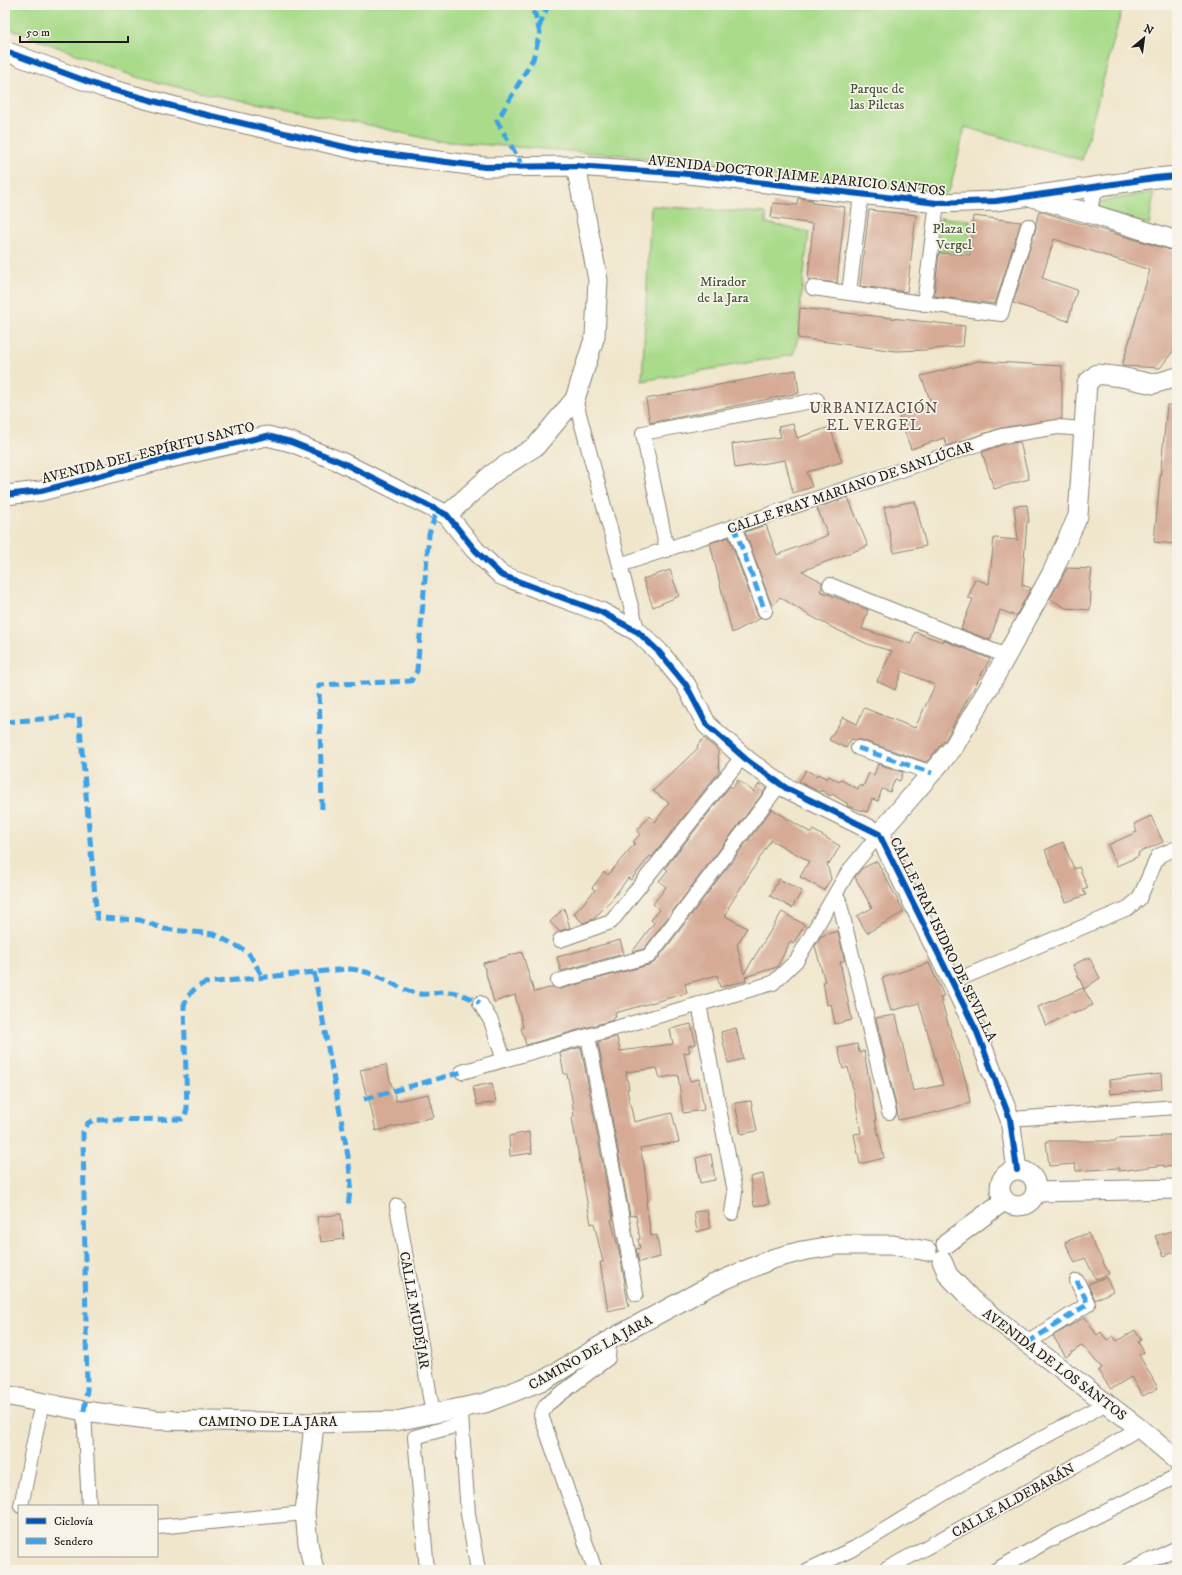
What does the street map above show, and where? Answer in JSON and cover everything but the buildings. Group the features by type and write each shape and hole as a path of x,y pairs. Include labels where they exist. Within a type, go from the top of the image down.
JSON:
{"street":[{"name":"AVENIDA DOCTOR JAIME APARICIO SANTOS","path":"5,51 102,87 194,112 362,151 485,167 576,166 688,174 936,203 996,201 1177,176"},
{"path":"447,515 492,474 536,446 576,399 595,336 598,280 576,166"},
{"path":"1092,214 1090,206 1092,199 1096,190 1103,186"},
{"path":"849,293 861,195"},
{"path":"1026,196 1092,214 1177,241"},
{"path":"924,304 936,203"},
{"path":"813,288 1001,314 1028,226"},
{"path":"462,1072 773,983 797,960 848,872 953,748 1052,573 1078,516 1087,383 1097,374 1121,377 1153,384 1176,378"},
{"path":"576,399 638,632"},
{"path":"667,550 643,433 817,400"},
{"name":"CALLE FRAY MARIANO DE SANLÚCAR","path":"620,565 1002,436 1058,428 1084,429"},
{"name":"AVENIDA DEL ESPÍRITU SANTO","path":"5,495 41,491 157,461 267,436 291,442 341,462 447,515"},
{"name":"CALLE FRAY ISIDRO DE SEVILLA","path":"447,515 475,550 501,576 601,612 638,632 660,652 686,684 707,725 748,761 786,788 879,834 977,1032 1010,1119 1017,1170"},
{"path":"734,526 765,611"},
{"path":"830,585 1006,656"},
{"path":"858,748 932,773"},
{"path":"560,940 611,922 743,756"},
{"path":"558,980 649,956 780,784"},
{"path":"952,982 1128,908 1139,899 1158,856 1177,848"},
{"path":"834,896 839,900 889,1112"},
{"path":"480,1003 491,1021 504,1060"},
{"path":"700,1004 735,1192 732,1213"},
{"path":"588,1036 636,1294"},
{"path":"1010,1119 1177,1107"},
{"path":"1017,1170 1023,1170 1032,1176 1036,1187 1036,1192 1031,1200 1023,1205 1013,1205 1005,1200 1000,1189 1003,1178 1007,1174 1017,1170"},
{"path":"1036,1192 1177,1189"},
{"path":"938,1252 1005,1200"},
{"name":"CALLE MUDÉJAR","path":"397,1206 433,1414"},
{"name":"CAMINO DE LA JARA","path":"5,1395 84,1411 156,1420 314,1423 396,1421 433,1414 461,1416 485,1403 546,1379 609,1341 712,1286 772,1259 802,1251 838,1246 893,1245 938,1252"},
{"name":"AVENIDA DE LOS SANTOS","path":"938,1252 948,1276 972,1300 1139,1428 1177,1460"},
{"path":"1027,1343 1088,1304 1077,1281"},
{"path":"595,1570 542,1415 546,1405 608,1358 609,1341"},
{"path":"21,1505 42,1402"},
{"path":"808,1570 854,1548 981,1471 1096,1410 1106,1403"},
{"path":"84,1411 89,1505"},
{"path":"427,1570 415,1437 461,1416 468,1514 478,1570"},
{"path":"314,1423 305,1513 308,1543 314,1570"},
{"name":"CALLE ALDEBARÁN","path":"885,1570 1103,1450 1139,1428"},
{"path":"996,1570 1051,1539 1177,1476"},
{"path":"158,1527 305,1513"},
{"path":"1130,1570 1177,1548"}],"green space":[{"name":"Parque de las Piletas","path":"5,5 1123,5 1082,160 965,127 950,189 945,194 736,173 622,155 436,141 360,123 199,92 136,77 5,27"},
{"path":"1154,192 1149,225 1097,208 1099,202"},
{"name":"Mirador de la Jara","path":"651,206 766,213 766,223 809,232 798,338 793,355 642,381"},
{"name":"Plaza el Vergel","path":"940,218 970,220 968,253 937,251"}],"marked path":[{"path":"523,167 497,121 533,59 540,33 535,14 526,5"},
{"path":"539,27 548,5"},
{"path":"322,809 319,685 411,681 417,671 429,534 437,510"},
{"path":"734,526 765,611"},
{"path":"5,722 79,716 97,918 140,920 164,929 214,934 248,952 263,977"},
{"path":"858,748 932,773"},
{"path":"84,1411 87,1390 83,1132 88,1123 94,1120 182,1119 185,1116 187,1109 184,1005 192,992 197,987 205,983 351,969 382,978 414,993 423,994 450,992 468,997 480,1003"},
{"path":"314,972 348,1156 351,1183 348,1207"},
{"path":"364,1099 462,1072"},
{"path":"1027,1343 1088,1304 1077,1281"}],"cycle path":[{"path":"5,51 102,87 194,112 362,151 485,167 576,166 688,174 937,203 996,201 1177,176"},
{"path":"5,495 41,491 157,461 267,436 291,442 341,462 447,515 475,550 501,575 601,612 638,632 659,652 686,685 707,725 748,761 786,788 879,834 977,1032 1010,1119 1017,1170"}],"district":[{"name":"URBANIZACIÓN EL VERGEL","path":"874,416"}]}
